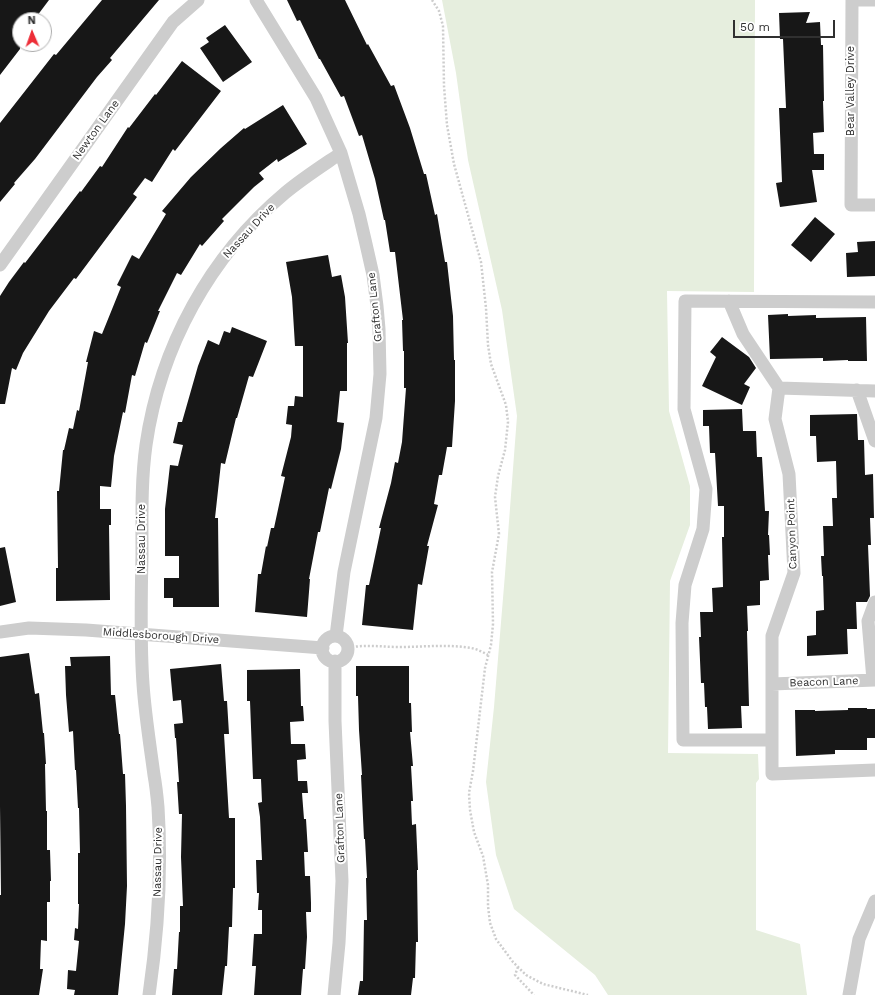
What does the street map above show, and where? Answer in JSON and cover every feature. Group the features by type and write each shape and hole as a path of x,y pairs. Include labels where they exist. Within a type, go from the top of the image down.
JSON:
{"street":[{"name":"Newton Lane","path":"0,265 173,22 198,0"},
{"name":"Grafton Lane","path":"256,0 316,98 341,153 359,214 373,275 379,329 380,366 376,418 344,572 336,636"},
{"name":"Bear Valley Drive","path":"875,0 852,0 851,205 875,205"},
{"name":"Nassau Drive","path":"150,995 158,889 158,805 143,684 141,634 142,495 144,464 154,404 162,374 183,323 218,265 237,241 285,194 341,153"},
{"path":"772,740 682,740 682,623 685,585 703,529 706,489 684,409 685,301 875,302"},
{"path":"729,301 743,334 779,388 875,391"},
{"name":"Canyon Point","path":"779,388 775,419 789,474 794,574 772,636 772,774 875,770"},
{"path":"857,390 875,441"},
{"path":"874,680 868,621 875,602"},
{"name":"Middlesborough Drive","path":"0,632 29,628 86,630 323,648"},
{"path":"336,636 345,641 348,648 343,658 335,661 330,660 324,655 323,648 324,642 327,639 336,636"},
{"name":"Grafton Lane","path":"334,995 339,943 342,881 335,721 335,661"},
{"name":"Beacon Lane","path":"772,684 874,680"},
{"path":"849,995 859,940 875,901"}],"path":[{"path":"432,0 439,11 443,26 444,86 447,125 454,164 481,262 491,364 506,405 508,422 505,450 498,476 495,497 499,534 492,572 493,624 491,645 485,668 469,793 470,810 474,832 482,856 488,885 490,923 496,938 526,975 543,984 588,995"},
{"path":"348,648 356,646 450,646 472,649 488,655"},
{"path":"518,967 515,975 534,995"}],"green space":[{"path":"442,0 755,0 754,292 667,291 669,411 690,486 690,525 670,581 668,753 758,754 759,779 756,783 756,930 800,944 807,995 608,995 595,975 514,909 496,855 486,782 494,707 517,416 502,310 468,160 456,73"}],"building":[{"path":"0,0 49,0 40,12 12,12 12,52 18,52 0,75"},
{"path":"102,0 159,0 110,58 112,60 97,77 35,159 0,202 0,123 54,54 56,55"},
{"path":"287,0 345,0 367,45 368,44 391,86 394,85 410,128 424,174 426,174 435,215 437,214 445,262 447,262 453,316 455,360 455,401 452,447 447,447 442,475 439,475 434,504 438,505 427,546 429,546 422,585 418,584 413,630 362,625 366,585 369,585 381,528 379,528 395,462 398,463 402,442 406,388 404,388 403,320 395,252 390,252 385,220 362,135 359,136 344,96 341,97 319,59 300,20 297,21"},
{"path":"810,12 806,23 820,22 821,45 823,45 824,132 813,133 814,154 824,154 824,170 812,170 817,202 780,207 776,183 782,182 779,108 786,108 783,39 780,39 779,13"},
{"path":"225,25 252,62 223,82 200,48 209,42 206,38"},
{"path":"182,61 221,91 175,151 173,149 152,182 145,178 133,194 137,197 76,279 74,278 49,311 23,353 16,370 12,368 5,404 0,404 0,296 24,262 25,263 80,191 81,192 100,166 102,167 128,127 129,128"},
{"path":"283,105 307,144 278,162 277,159 259,173 264,179 222,219 224,221 202,246 200,244 181,275 177,273 158,311 160,311 147,343 145,342 135,376 132,375 125,413 123,412 114,456 111,487 100,486 100,509 111,509 111,525 109,525 110,600 56,601 56,568 58,568 57,491 59,491 63,450 69,428 73,429 77,410 79,411 88,362 86,362 94,331 102,334 121,287 117,285 132,255 139,259 166,214 162,211 191,177 221,148 244,128 245,129"},
{"path":"815,217 835,234 811,262 791,245"},
{"path":"875,241 875,276 847,277 846,253 858,252 857,242"},
{"path":"328,255 332,277 341,275 345,297 348,343 347,391 340,391 337,422 344,423 341,449 331,489 329,488 320,532 318,532 309,579 307,617 255,612 258,574 261,574 271,528 274,528 285,477 281,476 291,437 292,425 286,424 288,406 294,406 295,396 303,397 303,346 295,346 292,297 286,262"},
{"path":"788,314 788,316 816,315 816,318 866,317 867,361 823,361 823,358 770,359 768,315"},
{"path":"232,327 267,341 253,377 249,376 236,418 225,464 221,463 215,518 218,518 219,607 173,607 173,598 164,598 164,578 179,578 179,556 165,556 165,509 170,465 178,466 183,445 173,443 178,422 182,422 198,366 208,340 219,345 224,331 230,333"},
{"path":"722,337 749,357 756,368 744,384 750,387 742,405 702,386 716,357 710,352"},
{"path":"742,409 743,431 756,431 757,457 762,457 765,511 769,511 769,580 760,581 760,605 747,606 749,706 741,706 742,728 708,729 704,683 701,683 699,637 701,637 700,612 713,612 712,588 723,587 722,537 724,537 724,506 718,506 715,453 710,453 709,426 703,426 703,410"},
{"path":"857,414 858,440 864,440 865,475 873,474 874,518 870,518 871,545 868,545 870,596 867,602 856,602 857,629 847,629 848,654 807,656 807,636 816,635 816,611 824,610 821,556 824,556 823,526 833,526 832,498 837,498 836,461 817,462 816,436 810,436 810,415"},
{"path":"5,547 16,602 0,606 0,548"},
{"path":"29,653 35,694 39,693 46,764 47,850 50,850 51,881 50,902 47,902 47,941 41,940 40,969 43,969 39,995 0,995 0,657"},
{"path":"110,656 111,695 115,695 123,774 125,774 126,806 127,886 118,995 74,995 75,990 67,989 68,970 76,971 79,941 74,940 75,928 78,929 79,904 79,808 73,731 69,732 65,666 71,666 70,657"},
{"path":"221,664 224,701 227,701 229,734 224,734 229,818 235,818 235,888 233,888 232,927 229,927 227,966 225,966 222,995 172,995 174,969 177,969 180,932 180,906 183,906 181,857 182,814 179,814 177,782 179,782 174,724 183,723 181,700 173,701 170,669"},
{"path":"356,666 409,666 409,703 411,703 412,732 410,732 413,766 411,766 413,801 411,801 412,825 416,824 418,870 418,942 416,942 415,978 413,978 411,995 358,995 360,981 363,981 364,920 367,920 367,878 358,696 356,696"},
{"path":"300,669 301,706 303,706 304,721 290,722 291,744 305,744 306,759 297,760 298,781 307,781 308,793 302,793 304,819 306,819 308,852 304,852 305,876 310,876 311,903 311,912 306,912 307,937 305,969 303,969 301,995 254,995 256,966 252,966 254,934 262,934 262,910 258,910 259,893 257,893 256,860 262,860 258,803 262,802 261,779 253,779 250,701 247,701 247,670"},
{"path":"848,708 875,709 875,738 867,738 867,750 835,750 835,754 796,756 795,710 848,710"}]}
